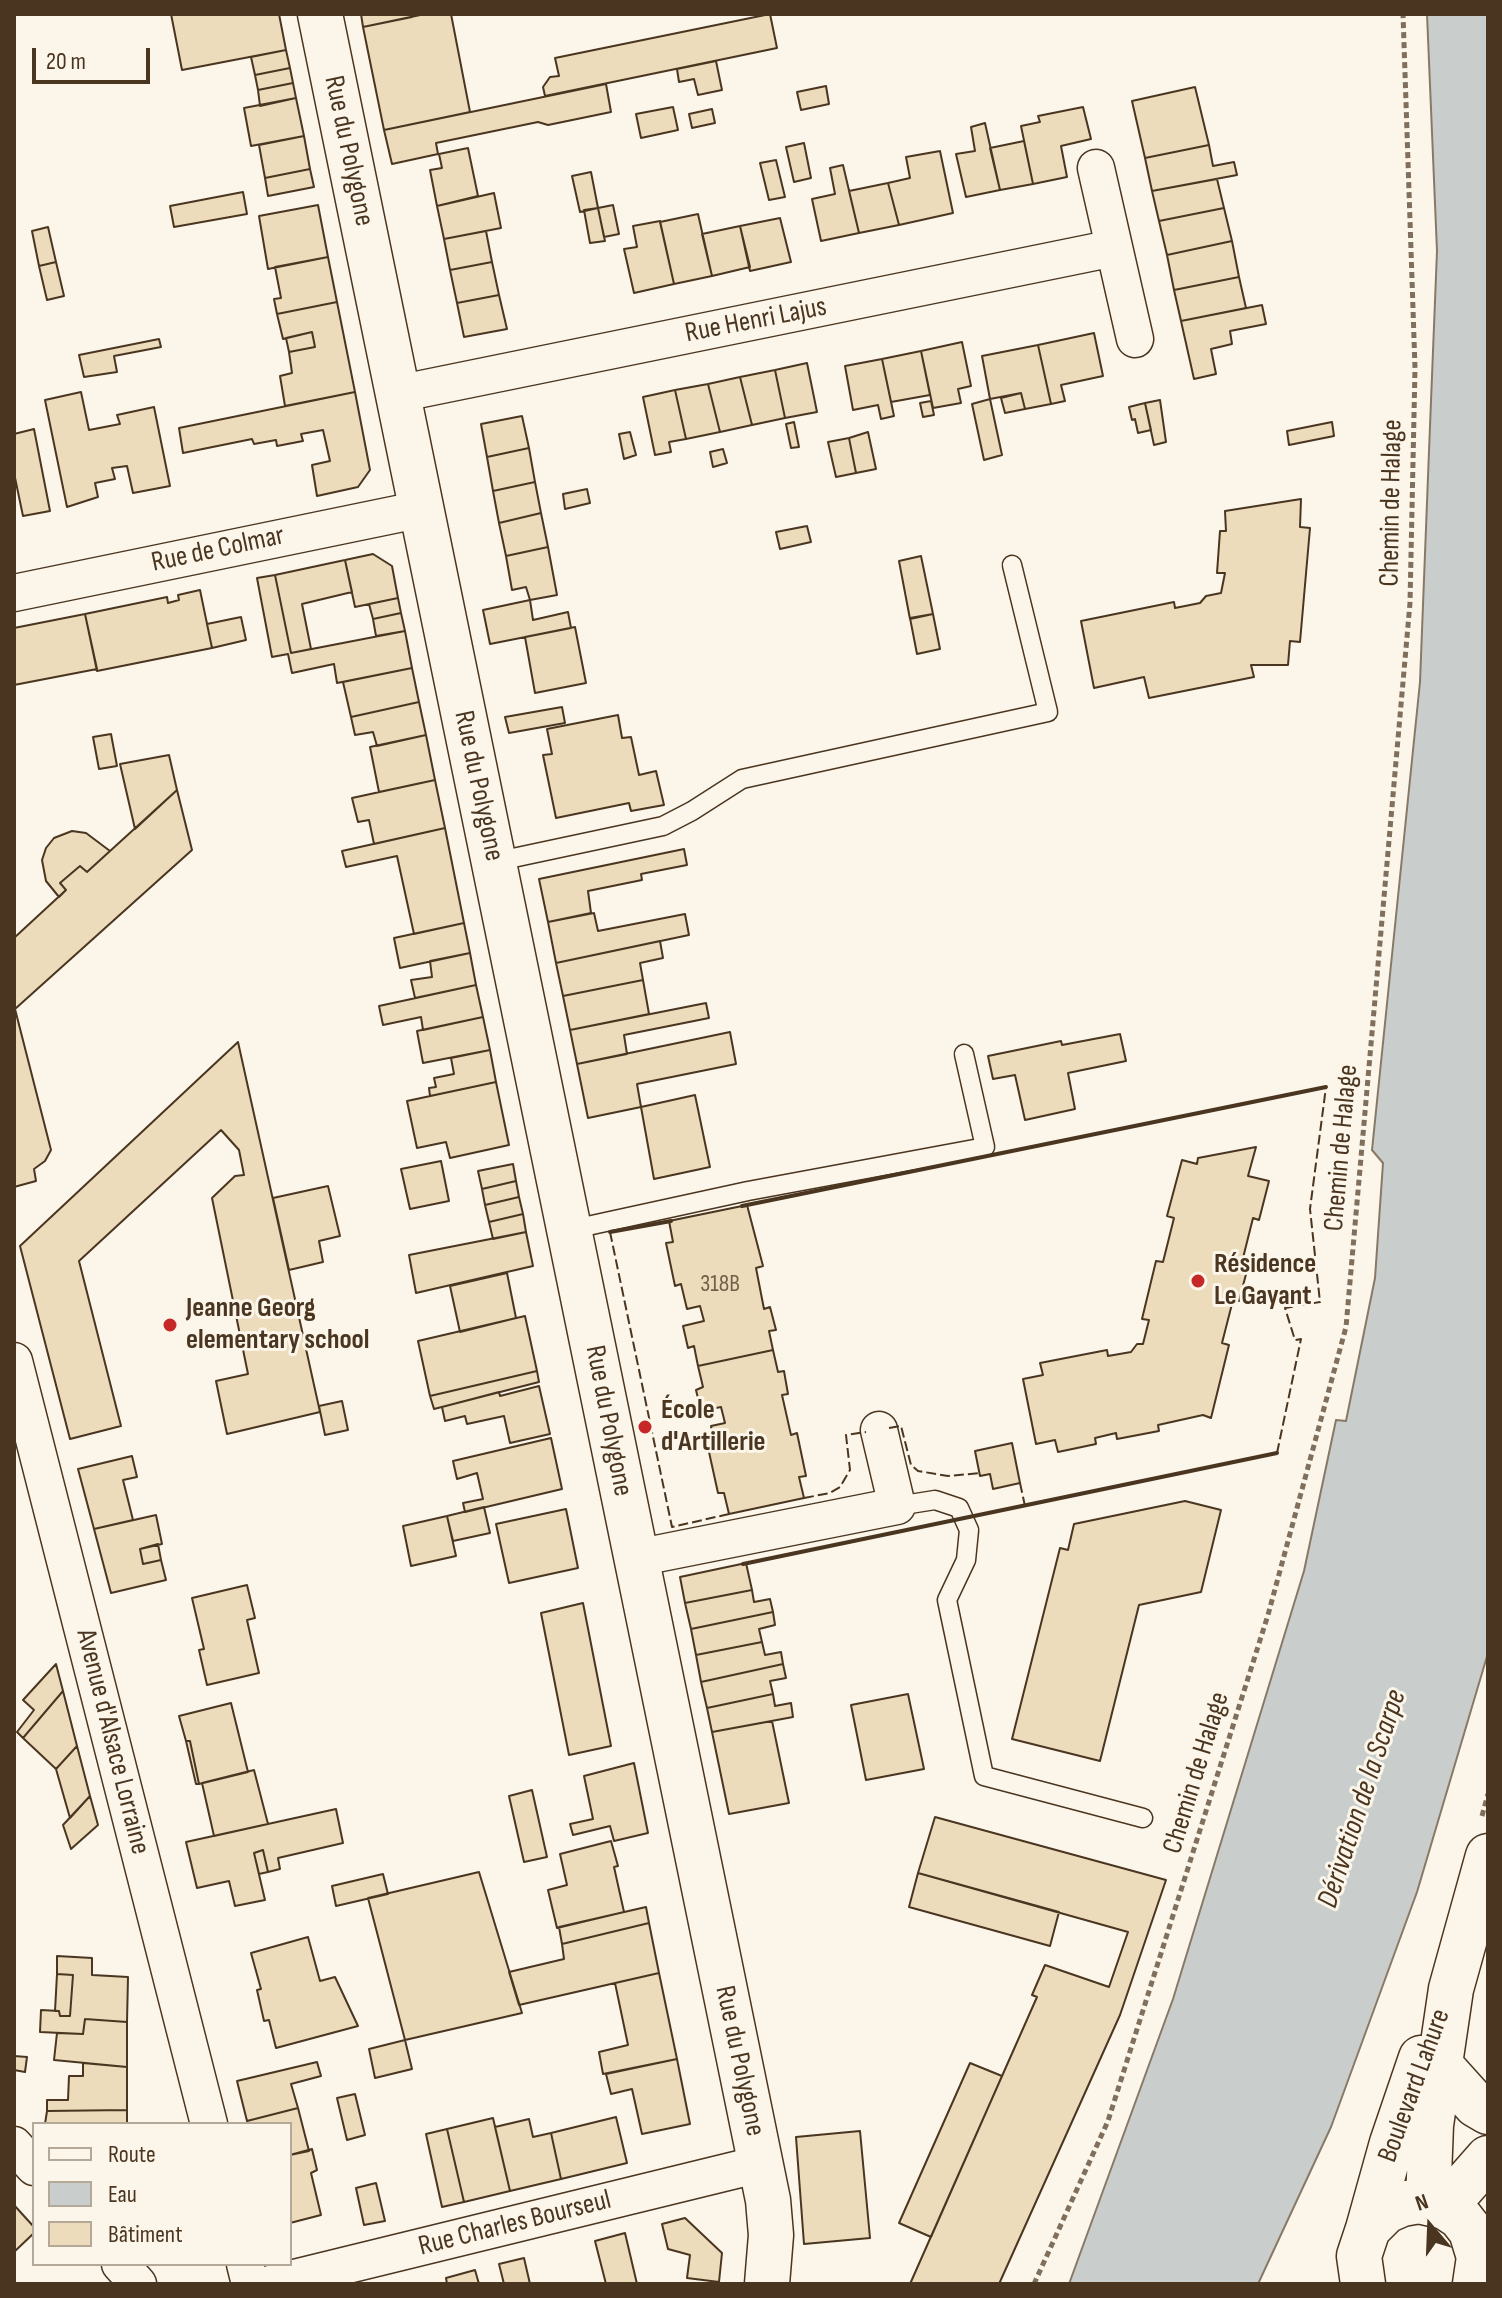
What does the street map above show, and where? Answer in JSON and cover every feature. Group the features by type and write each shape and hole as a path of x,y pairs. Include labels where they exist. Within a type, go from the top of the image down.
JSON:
{"street":[{"name":"Rue du Polygone","path":"320,14 768,2200 771,2235 767,2284"},
{"path":"1096,168 1135,339"},
{"name":"Rue Henri Lajus","path":"397,394 1114,248"},
{"name":"Rue de Colmar","path":"14,593 422,509"},
{"name":"Avenue d'Alsace Lorraine","path":"14,1361 208,2122"},
{"path":"636,1558 897,1506 879,1430"},
{"name":"Boulevard Lahure","path":"1436,2204 1427,2163 1451,1989 1488,1856"},
{"name":"Boulevard Lahure","path":"1361,2266 1416,2071 1451,1989"},
{"path":"1440,2065 1476,2105 1488,2112"},
{"path":"14,2145 32,2165"},
{"path":"1436,2204 1488,2158"},
{"name":"Rue Charles Bourseul","path":"270,2284 760,2164"},
{"path":"1361,2266 1379,2216 1410,2202 1436,2204 1460,2217 1471,2231 1478,2248 1481,2269"},
{"path":"122,2266 138,2284"}],"lane":[{"path":"494,862 663,826 742,779 1048,712 1012,565"},
{"path":"569,1230 748,1191 985,1147 964,1054"},
{"path":"897,1506 935,1500 959,1508 969,1530 966,1560 947,1600 984,1776 1143,1818"}],"path":[{"name":"Chemin de Halage","path":"1034,2284 1108,2121 1268,1615 1346,1327 1410,603 1415,368 1403,14"}],"water":[{"name":"Dérivation de la Scarpe","path":"1427,14 1488,14 1488,1653 1417,1892 1331,2127 1258,2284 1069,2284 1173,1999 1304,1571 1336,1420 1346,1421 1375,1278 1383,1163 1372,1150 1420,682 1437,251"}],"building":[{"path":"171,14 279,14 286,50 182,70"},
{"path":"361,14 412,14 412,17 363,27"},
{"path":"425,14 451,14 470,112 384,130 363,27"},
{"path":"770,14 777,48 545,96 543,87 550,77 559,76 555,58"},
{"path":"286,50 290,68 255,75 251,57"},
{"path":"716,61 722,90 698,95 694,79 679,82 677,69"},
{"path":"290,68 293,83 258,90 255,75"},
{"path":"293,83 296,98 260,106 258,90"},
{"path":"606,84 611,112 548,125 538,122 436,143 438,154 392,164 384,130"},
{"path":"826,86 829,104 801,110 797,92"},
{"path":"1195,87 1209,145 1145,158 1132,101"},
{"path":"296,98 304,136 251,146 244,108"},
{"path":"673,107 678,130 641,138 636,114"},
{"path":"1083,107 1091,139 1061,146 1067,177 1033,184 1021,126 1040,122 1038,116"},
{"path":"712,109 715,123 692,128 689,114"},
{"path":"985,123 1000,190 966,197 956,154 975,151 971,127"},
{"path":"304,136 310,169 265,178 259,145"},
{"path":"1024,141 1033,184 1000,190 990,148"},
{"path":"804,143 811,178 794,182 786,147"},
{"path":"1209,145 1213,166 1234,162 1237,175 1152,191 1145,158"},
{"path":"468,148 478,196 437,206 430,170 442,168 439,154"},
{"path":"940,151 953,213 899,225 888,183 910,178 906,157"},
{"path":"776,160 785,197 769,200 760,163"},
{"path":"843,165 859,233 821,241 812,199 835,194 830,168"},
{"path":"310,169 314,187 268,196 265,178"},
{"path":"591,172 598,208 580,212 572,176"},
{"path":"1217,179 1224,208 1159,221 1152,191"},
{"path":"888,183 899,225 859,233 849,191"},
{"path":"243,192 247,214 174,227 170,206"},
{"path":"494,193 501,228 444,239 437,206"},
{"path":"318,205 328,257 268,269 259,216"},
{"path":"613,205 619,234 604,237 598,208"},
{"path":"598,208 605,241 590,243 584,210"},
{"path":"1224,208 1232,241 1167,255 1159,221"},
{"path":"698,214 712,276 674,284 660,222"},
{"path":"780,218 791,262 750,271 740,226"},
{"path":"660,221 674,284 634,293 624,249 637,247 633,226"},
{"path":"740,226 750,267 712,276 702,234"},
{"path":"48,227 56,262 39,266 32,231"},
{"path":"486,231 492,262 450,270 444,239"},
{"path":"1232,241 1239,277 1174,290 1167,255"},
{"path":"328,257 337,302 277,314 274,299 281,298 275,267"},
{"path":"56,262 64,296 47,300 39,266"},
{"path":"492,262 499,295 457,303 450,270"},
{"path":"1239,277 1246,308 1181,321 1174,290"},
{"path":"499,295 507,329 464,337 457,303"},
{"path":"337,302 355,392 285,406 280,376 292,373 289,352 315,347 312,332 283,339 277,314"},
{"path":"1262,305 1266,324 1230,331 1232,344 1211,349 1216,374 1194,379 1181,321"},
{"path":"312,332 315,347 289,352 286,338"},
{"path":"1094,333 1103,376 1061,385 1065,401 1051,404 1038,345"},
{"path":"159,339 161,347 114,356 117,372 84,377 79,355"},
{"path":"962,342 971,386 958,389 961,403 933,408 921,351"},
{"path":"1038,345 1051,404 1025,409 1021,393 990,399 982,356"},
{"path":"921,351 930,395 891,402 882,359"},
{"path":"882,359 894,416 881,419 878,405 853,410 845,366"},
{"path":"807,363 817,412 785,418 775,370"},
{"path":"775,370 785,418 752,425 740,377"},
{"path":"740,377 752,425 720,432 708,384"},
{"path":"708,384 720,432 686,439 675,390"},
{"path":"675,390 686,439 669,442 671,452 655,455 643,397"},
{"path":"81,392 89,430 120,424 117,415 154,407 170,486 133,493 127,466 112,468 115,479 95,483 98,497 67,507 45,400"},
{"path":"355,392 370,470 358,487 317,496 312,465 330,461 323,430 301,434 303,441 277,446 276,440 254,444 252,439 183,453 179,428"},
{"path":"1021,393 1025,409 1005,413 1001,398"},
{"path":"990,399 1002,455 984,460 972,404"},
{"path":"1160,400 1166,442 1154,445 1145,403"},
{"path":"931,401 934,415 923,417 920,403"},
{"path":"1145,403 1151,430 1138,433 1129,407"},
{"path":"522,416 529,448 487,457 481,424"},
{"path":"794,422 799,447 791,448 786,424"},
{"path":"1332,422 1334,436 1289,445 1287,431"},
{"path":"34,429 50,511 23,516 14,473 14,434"},
{"path":"630,432 636,455 624,459 619,434"},
{"path":"868,432 876,469 856,473 849,438"},
{"path":"849,438 856,473 836,477 828,442"},
{"path":"529,448 535,482 493,491 487,457"},
{"path":"723,449 727,463 713,467 710,452"},
{"path":"535,482 541,513 499,523 493,491"},
{"path":"587,489 590,503 565,509 563,494"},
{"path":"1301,499 1300,527 1310,528 1300,642 1290,641 1288,665 1251,665 1254,677 1149,698 1144,677 1094,688 1081,621 1174,602 1175,608 1200,603 1206,596 1221,593 1225,573 1217,573 1220,531 1226,531 1225,511"},
{"path":"541,513 548,547 506,556 499,523"},
{"path":"807,526 811,542 780,549 776,532"},
{"path":"548,547 557,595 530,600 526,587 512,590 506,556"},
{"path":"373,554 392,566 398,598 355,607 345,560"},
{"path":"921,556 933,614 910,619 899,561"},
{"path":"345,560 352,592 302,604 311,649 291,653 275,575"},
{"path":"275,575 291,653 405,631 412,668 337,683 334,664 292,673 288,654 272,657 257,578"},
{"path":"200,590 212,648 97,671 85,614 167,597 168,603 179,600 178,595"},
{"path":"398,598 401,613 373,619 369,604"},
{"path":"530,600 533,620 568,612 571,628 490,644 483,610"},
{"path":"401,613 405,631 376,636 373,619"},
{"path":"85,614 97,669 14,685 14,628"},
{"path":"933,614 940,649 917,654 910,618"},
{"path":"241,617 246,640 212,648 207,624"},
{"path":"575,627 586,683 535,693 525,637"},
{"path":"412,668 419,702 351,717 343,682"},
{"path":"419,702 426,735 377,746 373,732 355,735 351,717"},
{"path":"562,707 565,723 509,733 505,717"},
{"path":"618,715 622,738 631,737 639,775 656,771 664,805 631,811 629,803 556,818 543,755 552,754 547,729"},
{"path":"111,734 117,766 99,769 93,737"},
{"path":"426,735 435,780 379,792 370,747"},
{"path":"169,755 177,790 135,829 120,764"},
{"path":"435,780 445,828 374,844 369,820 358,822 352,798"},
{"path":"177,790 192,850 15,1009 51,1150 45,1161 34,1169 36,1181 14,1187 14,938 66,890 60,883 80,866 87,872"},
{"path":"445,828 464,923 414,934 397,856 346,867 342,851"},
{"path":"72,831 86,833 110,851 87,872 80,866 60,883 66,890 59,897 46,881 42,860 54,838"},
{"path":"684,849 687,865 641,874 642,880 588,891 591,913 548,922 539,879"},
{"path":"594,913 598,931 685,914 689,935 556,963 548,922"},
{"path":"464,923 470,953 400,968 394,938"},
{"path":"660,941 663,958 640,963 643,980 563,996 556,963"},
{"path":"470,953 476,985 415,998 411,980 432,977 430,961"},
{"path":"643,980 649,1014 570,1030 563,996"},
{"path":"476,985 483,1017 423,1030 421,1017 383,1025 379,1006"},
{"path":"706,1003 709,1018 624,1035 627,1054 577,1064 570,1030"},
{"path":"483,1017 490,1050 423,1063 417,1031"},
{"path":"730,1032 736,1064 637,1084 641,1107 588,1118 577,1064"},
{"path":"1120,1034 1126,1061 1068,1073 1075,1109 1025,1120 1015,1075 993,1079 988,1056 1061,1041 1062,1045"},
{"path":"238,1042 320,1412 227,1434 216,1381 248,1374 212,1198 235,1176 244,1175 239,1150 221,1130 79,1261 121,1426 70,1439 20,1246"},
{"path":"490,1050 496,1082 430,1096 429,1088 436,1087 434,1078 454,1074 451,1058"},
{"path":"496,1082 509,1145 450,1158 446,1142 417,1148 407,1101"},
{"path":"695,1095 710,1167 654,1179 641,1107"},
{"name":"Résidence Le Gayant","path":"1256,1147 1248,1176 1269,1181 1259,1220 1253,1218 1243,1258 1250,1259 1239,1301 1233,1300 1222,1343 1229,1345 1211,1418 1203,1415 1158,1425 1159,1431 1117,1439 1116,1433 1095,1438 1096,1444 1058,1452 1055,1440 1036,1444 1023,1379 1043,1375 1040,1363 1107,1350 1108,1356 1131,1352 1137,1344 1143,1344 1149,1320 1142,1319 1156,1261 1163,1262 1174,1218 1167,1216 1182,1160 1197,1164 1198,1158"},
{"path":"441,1161 449,1201 410,1209 401,1169"},
{"path":"513,1164 516,1181 482,1189 478,1171"},
{"path":"516,1181 519,1197 485,1205 482,1189"},
{"path":"328,1186 340,1236 319,1241 323,1262 289,1270 273,1198"},
{"path":"519,1197 523,1214 489,1222 485,1205"},
{"path":"747,1205 763,1266 756,1268 764,1309 770,1307 776,1330 769,1331 773,1350 698,1366 694,1346 688,1348 683,1326 704,1321 700,1306 687,1309 681,1284 675,1286 666,1243 673,1242 669,1221"},
{"path":"523,1214 526,1232 493,1239 489,1222"},
{"path":"526,1232 533,1266 416,1293 409,1255"},
{"path":"507,1273 516,1318 460,1332 450,1286"},
{"path":"525,1316 537,1371 430,1396 418,1341"},
{"path":"773,1350 778,1372 784,1371 788,1394 782,1395 791,1435 797,1433 806,1476 799,1477 804,1498 729,1514 724,1493 718,1493 709,1452 716,1451 711,1426 725,1423 721,1407 701,1411 696,1390 703,1387 698,1366"},
{"path":"537,1371 539,1382 434,1409 430,1396"},
{"path":"539,1386 550,1434 510,1443 504,1416 467,1424 465,1416 445,1421 442,1407 499,1392 500,1396"},
{"path":"342,1401 348,1430 325,1435 319,1406"},
{"path":"551,1438 562,1489 465,1512 463,1503 483,1499 477,1473 457,1479 453,1461"},
{"path":"1012,1443 1020,1483 993,1489 990,1474 980,1476 975,1451"},
{"path":"132,1456 137,1477 123,1480 133,1520 94,1529 78,1469"},
{"path":"1185,1501 1221,1510 1201,1592 1139,1605 1100,1761 1012,1739 1060,1548 1068,1550 1074,1524"},
{"path":"484,1507 490,1533 453,1541 447,1516"},
{"path":"566,1509 578,1568 509,1583 496,1524"},
{"path":"156,1515 162,1544 140,1549 143,1564 161,1560 166,1580 111,1593 94,1529"},
{"path":"447,1516 456,1556 411,1566 403,1526"},
{"path":"158,1544 161,1560 143,1564 140,1549"},
{"path":"746,1563 752,1590 685,1603 680,1577"},
{"path":"247,1585 255,1618 247,1620 259,1673 207,1685 199,1650 204,1649 192,1598"},
{"path":"752,1590 754,1602 770,1599 773,1612 691,1629 685,1603"},
{"path":"583,1603 611,1746 569,1755 541,1613"},
{"path":"773,1612 775,1625 759,1629 762,1642 696,1655 691,1629"},
{"path":"762,1642 765,1655 781,1652 783,1664 701,1682 696,1655"},
{"path":"56,1664 63,1691 23,1738 17,1732 34,1710 23,1700"},
{"path":"783,1664 786,1678 770,1681 773,1694 707,1708 701,1682"},
{"path":"63,1691 77,1746 56,1769 23,1738"},
{"path":"773,1694 775,1706 791,1703 793,1717 712,1732 707,1708"},
{"path":"908,1694 924,1769 866,1780 851,1705"},
{"path":"231,1703 248,1772 199,1784 190,1741 186,1741 179,1716"},
{"path":"772,1721 789,1803 729,1814 712,1732"},
{"path":"186,1741 190,1741 199,1784 196,1784"},
{"path":"77,1746 90,1796 70,1818 56,1769"},
{"path":"634,1763 648,1833 614,1841 610,1826 573,1835 570,1824 593,1819 584,1776"},
{"path":"254,1770 268,1824 214,1836 202,1783"},
{"path":"532,1790 547,1857 524,1862 509,1796"},
{"path":"90,1796 98,1825 71,1849 63,1825"},
{"path":"336,1809 343,1843 278,1858 280,1869 268,1872 263,1850 254,1853 265,1900 235,1906 229,1881 197,1888 186,1842"},
{"path":"935,1817 1166,1880 1120,2015 999,2284 910,2284 1037,1997 1032,1995 1045,1965 1109,1987 1128,1932 918,1873"},
{"path":"611,1841 624,1912 557,1928 548,1890 567,1885 560,1854"},
{"path":"263,1850 268,1872 259,1874 254,1853"},
{"path":"479,1872 522,2013 405,2040 368,1898"},
{"path":"918,1873 1059,1912 1050,1946 909,1907"},
{"path":"383,1874 388,1894 336,1906 332,1886"},
{"path":"646,1907 649,1923 562,1944 559,1927"},
{"path":"649,1923 659,1973 519,2005 509,1972 564,1959 562,1944"},
{"path":"308,1937 320,1981 335,1977 358,2026 276,2048 269,2020 264,2021 257,1990 261,1989 251,1953"},
{"path":"57,1956 92,1958 92,1975 128,1977 127,2022 85,2019 83,2034 40,2032 41,2010 59,2011 60,2016 70,2016 73,1975 57,1974"},
{"path":"659,1973 677,2059 603,2074 599,2052 628,2045 615,1983"},
{"path":"57,1974 73,1975 70,2016 60,2016 59,2011 55,2011"},
{"path":"85,2019 127,2022 127,2067 54,2060 57,2033 83,2034"},
{"path":"405,2040 412,2069 375,2078 369,2049"},
{"path":"14,2056 27,2057 25,2072 14,2070"},
{"path":"677,2059 690,2124 642,2134 632,2089 611,2094 606,2074"},
{"path":"317,2062 321,2076 291,2084 298,2108 247,2121 237,2081"},
{"path":"83,2063 127,2067 127,2110 47,2111 47,2100 68,2100 69,2076 83,2076"},
{"path":"970,2063 1002,2076 931,2237 899,2223"},
{"path":"355,2094 365,2135 347,2140 337,2098"},
{"path":"298,2108 309,2151 292,2155 292,2122 247,2121"},
{"path":"127,2110 127,2122 45,2122 47,2111"},
{"path":"616,2117 627,2163 561,2179 551,2133"},
{"path":"493,2118 510,2191 464,2202 447,2129"},
{"path":"529,2119 533,2137 551,2133 561,2179 510,2191 495,2127"},
{"path":"447,2129 464,2202 442,2207 426,2134"},
{"path":"860,2131 870,2238 804,2244 796,2137"},
{"path":"312,2149 317,2170 311,2173 321,2215 292,2222 292,2154"},
{"path":"376,2183 385,2221 364,2225 356,2188"},
{"path":"14,2205 32,2225 32,2235 14,2252"},
{"path":"685,2218 722,2253 719,2282 687,2278 690,2255 668,2249 662,2224"},
{"path":"625,2233 637,2284 606,2284 595,2241"},
{"path":"524,2258 530,2284 504,2284 499,2264"},
{"path":"475,2270 479,2284 447,2284 446,2278"}],"fence":[{"path":"1277,1453 1301,1339 1295,1340 1285,1308 1320,1302 1310,1209 1326,1087"},
{"path":"610,1232 672,1527 729,1514"},
{"path":"889,1428 901,1426 911,1465 918,1471 948,1476 980,1473"},
{"path":"804,1498 830,1493 840,1487 850,1470 846,1435 866,1432"},
{"path":"1020,1483 1025,1506"}],"wall":[{"path":"742,1206 1326,1087"},
{"path":"610,1232 671,1221"},
{"path":"743,1564 1277,1453"}],"place":[{"name":"Résidence Le Gayant","path":"1198,1281"},
{"name":"Jeanne Georg elementary school","path":"170,1325"},
{"name":"École d'Artillerie","path":"645,1427"}]}
